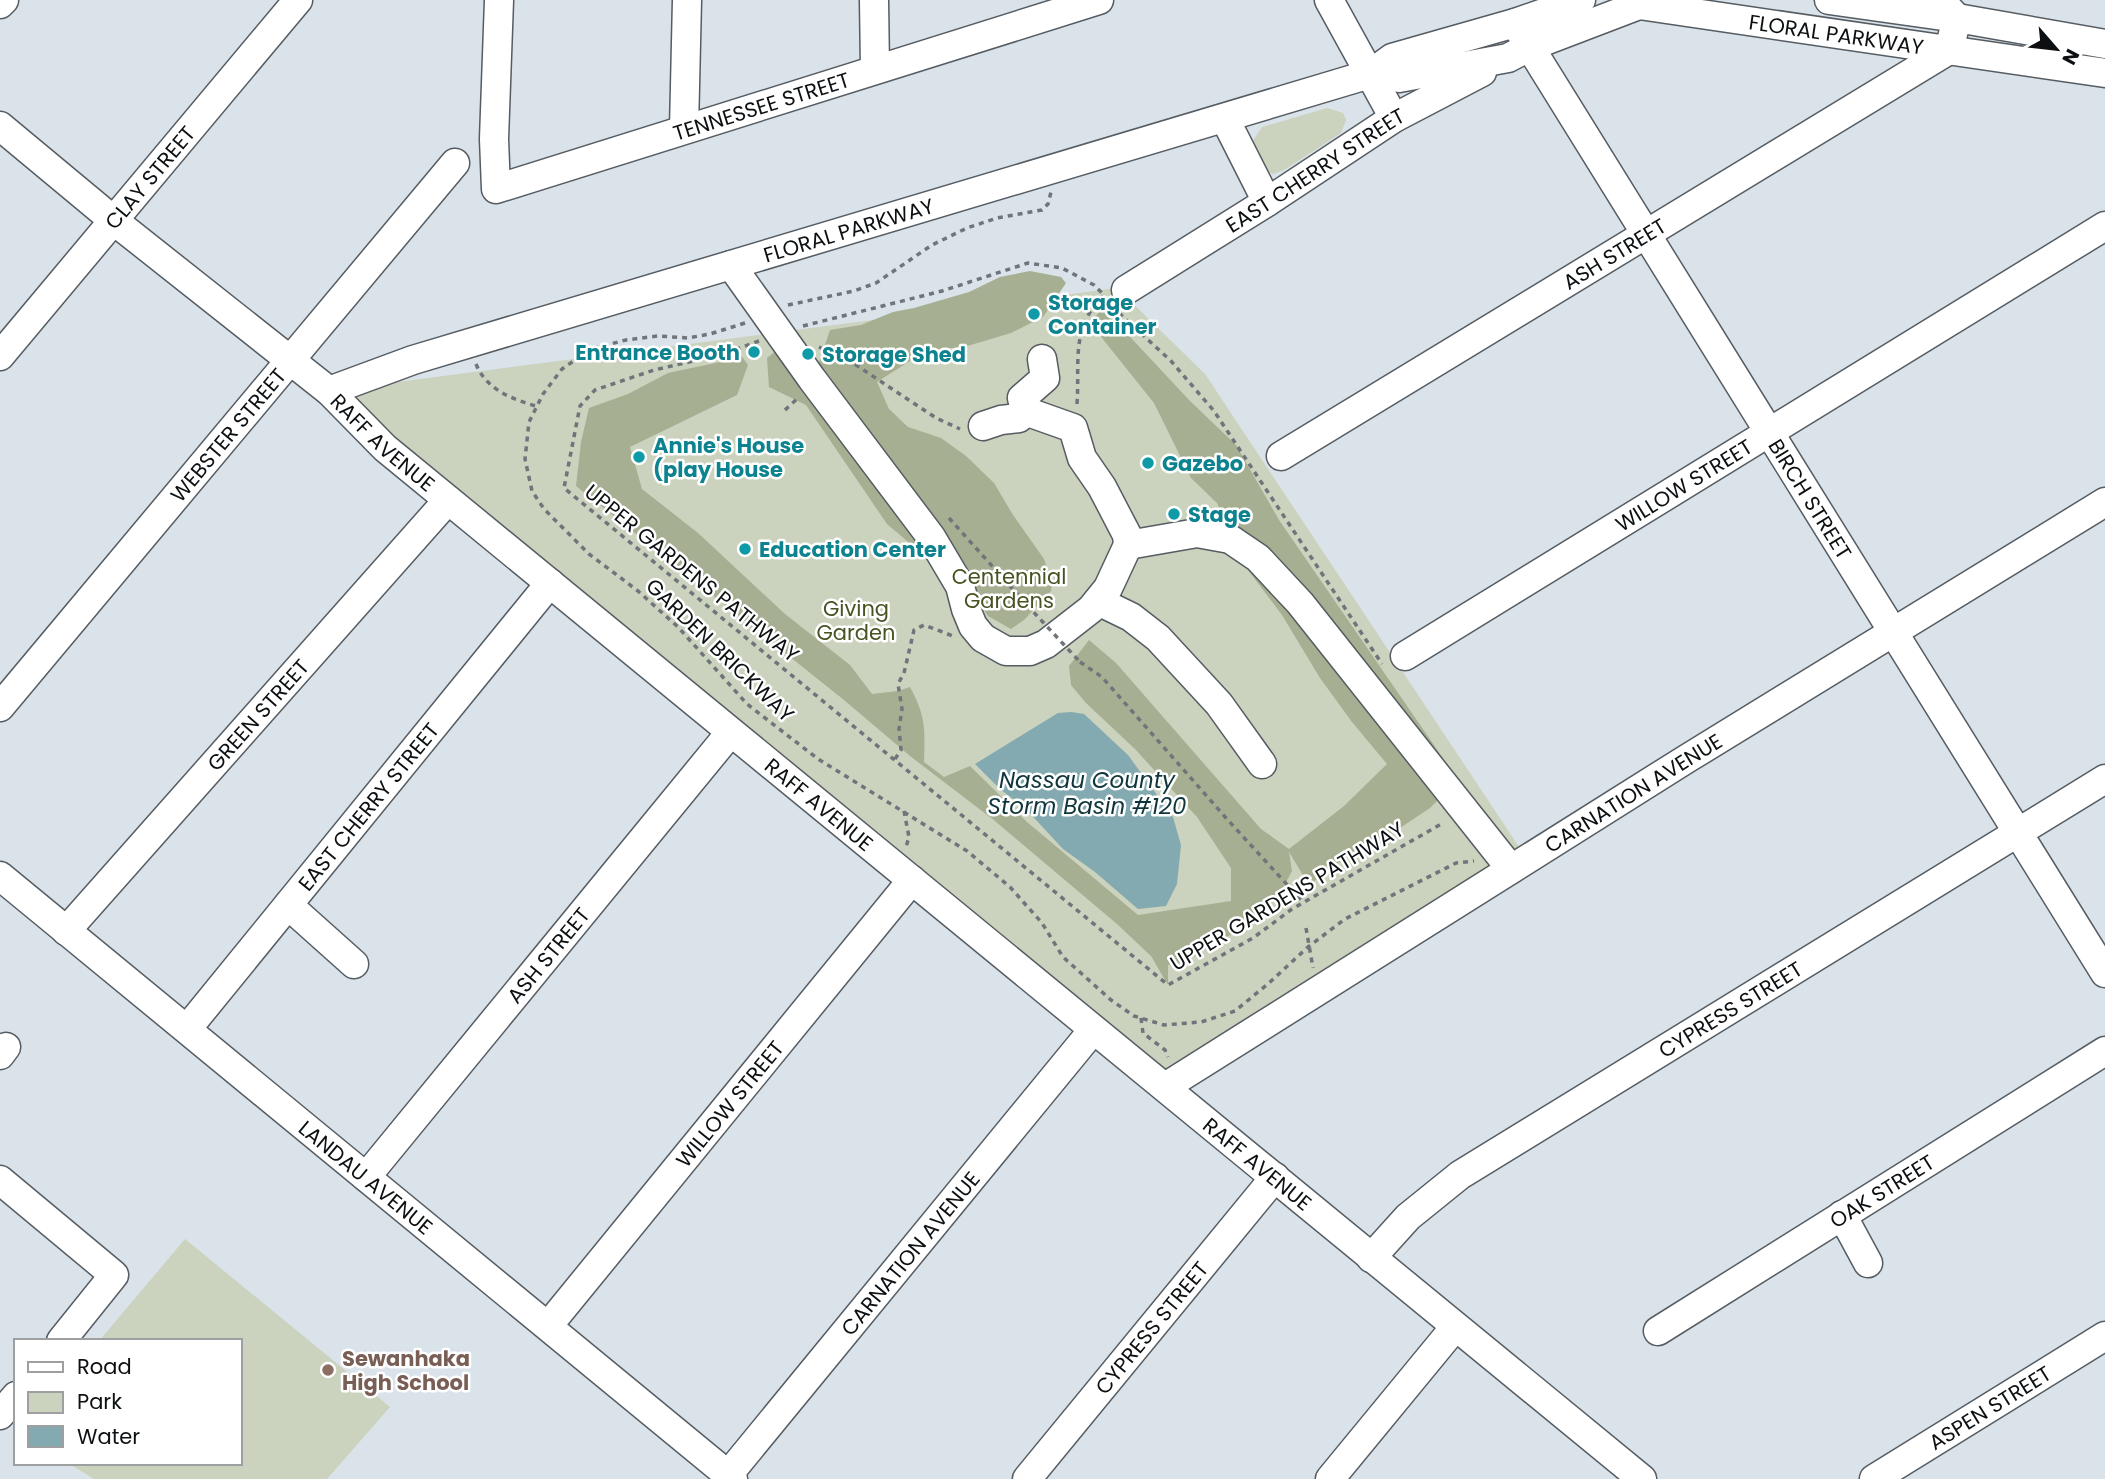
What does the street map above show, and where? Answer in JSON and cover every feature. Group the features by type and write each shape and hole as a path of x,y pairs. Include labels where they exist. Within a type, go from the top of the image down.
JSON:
{"street":[{"path":"0,5 4,0"},
{"name":"CLAY STREET","path":"0,356 298,0"},
{"name":"TENNESSEE STREET","path":"499,0 495,112 496,189 875,69 1063,6 1099,0"},
{"path":"684,129 687,0"},
{"path":"874,0 875,69"},
{"path":"1329,0 1394,118"},
{"name":"FLORAL PARKWAY","path":"1517,43 1581,0"},
{"name":"FLORAL PARKWAY","path":"1829,0 1949,9 2104,44"},
{"name":"FLORAL PARKWAY","path":"329,391 413,360 1370,74 1392,58 1517,43 1639,2 2102,73"},
{"path":"1949,9 1949,50"},
{"name":"EAST CHERRY STREET","path":"1115,292 1267,202 1394,118 1517,43"},
{"name":"BIRCH STREET","path":"1517,43 1646,233 2105,973"},
{"path":"2102,73 2104,44"},
{"name":"ASH STREET","path":"1280,456 1949,50"},
{"path":"1225,119 1267,202"},
{"name":"RAFF AVENUE","path":"0,126 289,362 329,391 385,447 448,500 1093,1030 1171,1083 1275,1177 1635,1477"},
{"name":"WEBSTER STREET","path":"0,707 455,163"},
{"name":"WILLOW STREET","path":"1395,663 1769,430 2105,226"},
{"path":"731,265 820,390 931,537 960,586 966,609 976,630 1006,651 1030,652 1046,644 1098,601 1108,588 1128,545 1127,535 1102,487 1082,458 1073,428 1025,411"},
{"path":"1025,411 1022,398 1045,378 1042,359"},
{"path":"983,426 1019,418 1025,411"},
{"name":"GREEN STREET","path":"66,931 448,500"},
{"name":"CARNATION AVENUE","path":"1171,1083 1505,872 2105,502"},
{"path":"1128,545 1197,533 1230,539 1258,558 1300,603 1465,810 1505,872"},
{"name":"EAST CHERRY STREET","path":"187,1029 550,583"},
{"path":"1098,601 1131,617 1158,638 1219,704 1262,764"},
{"name":"ASH STREET","path":"366,1177 730,733"},
{"name":"CYPRESS STREET","path":"1371,1258 1408,1217 1460,1175 2105,779"},
{"name":"WILLOW STREET","path":"548,1326 903,872"},
{"name":"LANDAU AVENUE","path":"0,876 730,1477"},
{"path":"288,905 354,964"},
{"name":"CARNATION AVENUE","path":"730,1477 1093,1030"},
{"name":"OAK STREET","path":"1658,1331 2105,1051"},
{"name":"CYPRESS STREET","path":"1027,1479 1275,1177"},
{"path":"0,1180 114,1275 63,1339"},
{"path":"1842,1215 1868,1263"},
{"path":"1330,1479 1455,1327"},
{"name":"ASPEN STREET","path":"1874,1479 2105,1336"},
{"path":"0,1415 14,1398"}],"path":[{"name":"GARDEN BRICKWAY","path":"1049,169 1051,197 1042,210 997,218 967,228 932,245 876,283 854,291 790,304 773,323 743,324 688,338 659,336 626,340 591,349 562,369 529,422 525,459 532,491 544,509 589,554 638,591 678,627 747,704 790,740 967,851 1010,887 1042,923 1063,957 1111,1000 1134,1016 1164,1025 1201,1022 1235,1011 1269,984 1308,947 1345,919 1456,863 1481,860 1505,872"},
{"name":"UPPER GARDENS PATHWAY","path":"1395,663 1214,411 1171,361 1129,323 1115,292 1094,285 1062,268 1028,263 942,291 830,318 773,323 720,355 654,370 596,390 580,406 564,488 1168,985 1253,938 1303,902 1465,810"},
{"path":"1073,428 1077,409 1077,354 1081,329 1090,308 1115,292"},
{"path":"817,346 853,363 936,418 961,429 983,426"},
{"path":"475,362 487,382 495,389 515,400 537,406"},
{"path":"1027,605 1080,662 1102,677 1303,902"},
{"path":"894,759 901,750 899,729 902,709 898,684 904,673 914,630 924,625 963,639 976,630"},
{"path":"903,872 909,837 904,811"},
{"path":"1306,928 1318,990"},
{"path":"1141,1018 1143,1033 1165,1049 1171,1083"}],"green space":[{"path":"1327,108 1343,113 1346,120 1341,133 1284,170 1273,174 1260,169 1251,151 1254,139 1262,127"},
{"path":"1030,271 1061,277 1066,283 1043,317 1011,333 964,347 927,350 877,382 889,409 908,427 941,438 966,456 994,483 1044,559 1052,582 1051,591 1024,620 1011,629 988,616 974,594 952,596 926,557 887,524 806,405 769,387 767,358 777,350 818,365 830,330 861,325 893,312 969,292 1000,277"},
{"name":"Centennial Gardens","path":"1117,288 1205,374 1527,859 1165,1087 329,391"},
{"path":"1103,308 1190,401 1236,445 1279,520 1458,780 1430,808 1400,828 1354,851 1309,885 1289,852 1292,871 1280,893 1247,925 1185,962 1168,965 1168,985 1151,956 995,821 910,756 576,486 581,442 589,408 628,394 668,373 720,362 740,354 748,365 737,395 630,447 642,489 698,533 785,614 850,665 872,694 910,687 923,723 924,762 944,777 970,766 1027,822 1138,915 1231,901 1231,868 1197,817 1135,749 1086,703 1071,685 1069,666 1089,640 1116,663 1261,829 1289,849 1344,806 1387,764 1320,678 1282,615 1248,570 1217,503 1191,478 1154,403 1102,338 1093,319"},
{"path":"185,1239 390,1407 327,1479 94,1479 71,1465 242,1465 242,1339 101,1339"}],"water":[{"name":"Nassau County Storm Basin #120","path":"1058,713 1084,714 1128,755 1173,817 1181,845 1177,884 1166,906 1138,909 1063,849 1025,808 1000,789 975,764"}],"place":[{"name":"Storage Container","path":"1034,314"},
{"name":"Entrance Booth","path":"754,352"},
{"name":"Storage Shed","path":"808,354"},
{"name":"Annie's House (play House","path":"639,457"},
{"name":"Gazebo","path":"1148,463"},
{"name":"Stage","path":"1174,514"},
{"name":"Education Center","path":"745,549"},
{"name":"Sewanhaka High School","path":"328,1370"}],"park label":[{"name":"Giving Garden","path":"856,620"}]}
